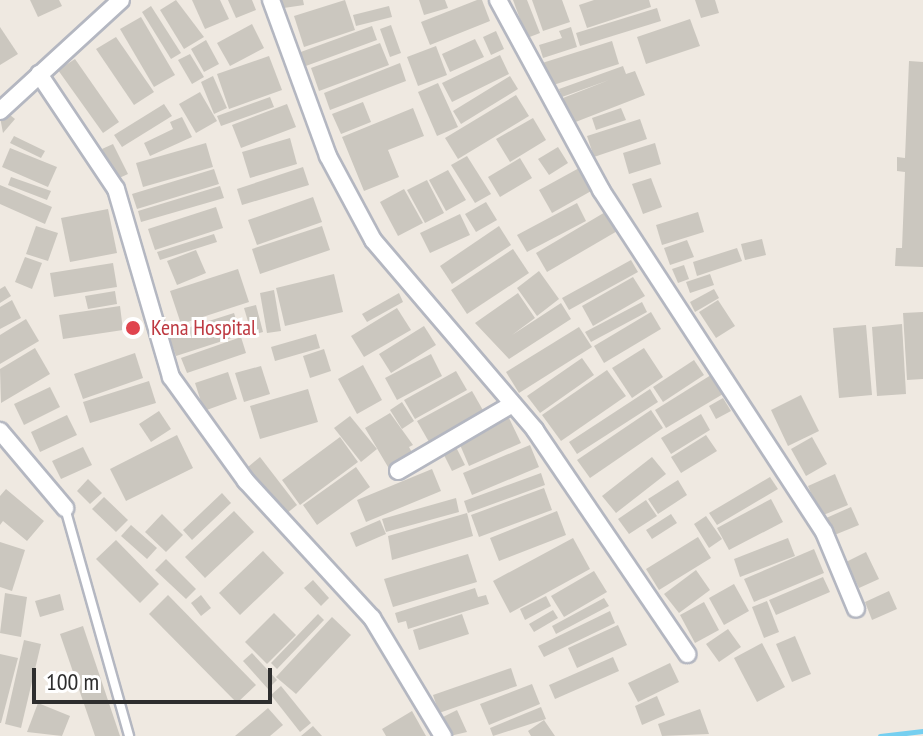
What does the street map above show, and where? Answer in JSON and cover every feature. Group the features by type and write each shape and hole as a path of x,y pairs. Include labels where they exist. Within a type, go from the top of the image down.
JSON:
{"street":[{"path":"0,111 121,0"},
{"path":"271,0 345,194 373,240 535,430 687,654"},
{"path":"498,0 601,190 824,532 856,609"},
{"path":"39,74 116,189 171,377 246,481 372,618 443,736"},
{"path":"398,471 511,405"},
{"path":"0,431 65,508"}],"lane":[{"path":"65,508 129,736"}],"building":[{"path":"30,0 59,0 62,6 38,17"},
{"path":"176,0 204,37 184,49 160,10"},
{"path":"192,0 220,0 229,19 205,29"},
{"path":"228,0 252,0 256,10 236,18"},
{"path":"275,0 303,0 304,5 277,9"},
{"path":"345,0 355,30 304,47 294,16"},
{"path":"419,0 445,0 448,8 424,15"},
{"path":"482,0 490,21 430,45 421,22"},
{"path":"513,0 527,0 540,33 527,38"},
{"path":"532,0 562,0 570,22 543,31"},
{"path":"594,0 649,0 651,7 587,28 579,5"},
{"path":"695,0 715,0 719,13 701,18"},
{"path":"151,6 181,53 171,59 142,12"},
{"path":"389,6 392,17 356,26 353,15"},
{"path":"657,8 661,21 580,46 576,33"},
{"path":"141,17 175,75 154,87 120,29"},
{"path":"690,19 700,46 646,64 637,37"},
{"path":"252,24 264,48 230,66 217,43"},
{"path":"391,25 401,53 390,57 380,29"},
{"path":"372,26 377,40 303,67 298,53"},
{"path":"0,27 18,54 0,65"},
{"path":"571,27 577,47 543,58 539,45 562,38 559,31"},
{"path":"496,31 504,49 491,55 483,37"},
{"path":"116,37 154,92 134,105 96,49"},
{"path":"475,39 484,57 450,72 442,54"},
{"path":"206,40 219,64 204,72 191,49"},
{"path":"612,41 619,64 547,87 539,64"},
{"path":"380,43 389,65 319,91 311,68"},
{"path":"436,46 447,75 418,86 407,57"},
{"path":"190,54 204,77 192,84 178,60"},
{"path":"500,55 509,74 452,102 442,83"},
{"path":"269,56 282,90 229,109 217,74"},
{"path":"75,59 119,122 103,133 58,70"},
{"path":"909,61 923,62 923,267 895,266 896,248 902,248 905,172 897,171 897,157 905,158"},
{"path":"400,63 406,81 330,110 324,93"},
{"path":"623,66 626,74 635,71 645,95 573,123 563,98 609,80 562,97 559,89"},
{"path":"213,76 227,108 214,114 201,82"},
{"path":"510,76 518,89 461,124 453,111"},
{"path":"438,83 458,127 437,136 418,92"},
{"path":"200,92 217,121 196,133 179,104"},
{"path":"516,95 529,116 458,159 445,138"},
{"path":"270,97 274,107 221,126 217,116"},
{"path":"363,102 371,122 341,134 332,114"},
{"path":"164,104 172,116 122,147 114,135"},
{"path":"287,104 296,127 241,148 232,125"},
{"path":"413,108 424,136 388,150 399,177 364,191 342,137"},
{"path":"621,108 626,120 596,130 592,118"},
{"path":"5,111 15,119 3,133 0,117"},
{"path":"182,117 192,137 150,156 144,143 173,129 170,122"},
{"path":"533,118 546,140 510,162 496,139"},
{"path":"640,119 647,139 594,157 587,136"},
{"path":"14,136 45,151 41,158 10,143"},
{"path":"290,138 297,164 250,178 242,152"},
{"path":"206,143 213,167 143,187 136,163"},
{"path":"655,143 661,164 629,174 623,153"},
{"path":"113,144 128,174 117,179 102,149"},
{"path":"558,147 568,163 549,175 538,159"},
{"path":"10,148 57,167 48,187 2,167"},
{"path":"467,156 491,194 475,203 451,165"},
{"path":"520,158 532,178 500,197 488,177"},
{"path":"303,167 309,185 242,205 237,189"},
{"path":"581,167 593,190 552,213 539,190"},
{"path":"214,169 219,184 137,209 132,194"},
{"path":"448,170 466,200 446,211 429,180"},
{"path":"11,177 51,191 47,200 8,185"},
{"path":"651,178 662,207 643,214 632,184"},
{"path":"427,180 444,213 425,223 407,190"},
{"path":"0,185 52,207 45,224 0,204"},
{"path":"220,186 224,198 141,222 138,211"},
{"path":"404,189 423,223 398,236 380,202"},
{"path":"313,197 322,222 257,245 248,220"},
{"path":"486,202 497,220 476,232 465,214"},
{"path":"577,203 586,221 527,252 517,235"},
{"path":"216,207 223,228 155,250 148,229"},
{"path":"108,209 117,253 70,262 61,218"},
{"path":"607,211 619,230 547,272 536,253"},
{"path":"698,212 704,232 662,245 656,225"},
{"path":"460,214 470,235 430,253 420,233"},
{"path":"36,226 58,233 48,261 26,254"},
{"path":"322,226 330,250 260,274 252,249"},
{"path":"499,226 511,245 452,284 440,266"},
{"path":"214,234 217,242 160,260 157,252"},
{"path":"762,239 766,255 745,260 741,244"},
{"path":"687,240 694,257 670,265 664,248"},
{"path":"737,248 742,261 697,276 693,262"},
{"path":"513,249 529,273 467,314 451,290"},
{"path":"196,250 206,273 177,285 167,261"},
{"path":"25,257 42,263 32,289 15,282"},
{"path":"631,260 638,272 569,310 562,298"},
{"path":"113,263 117,287 54,297 50,273"},
{"path":"684,265 689,279 678,283 672,269"},
{"path":"238,269 249,302 181,324 170,291"},
{"path":"539,271 559,299 537,316 517,288"},
{"path":"334,274 343,312 285,326 276,288"},
{"path":"710,274 714,285 690,293 686,282"},
{"path":"633,277 645,296 593,326 582,306"},
{"path":"5,286 11,296 0,303 0,289"},
{"path":"714,289 719,298 695,312 690,302"},
{"path":"274,290 281,331 267,333 260,293"},
{"path":"115,291 117,304 88,309 85,296"},
{"path":"399,293 403,302 367,322 362,314"},
{"path":"518,293 535,318 512,335 561,303 571,319 509,359 475,323"},
{"path":"12,300 21,318 0,329 0,307"},
{"path":"718,300 735,326 716,338 699,312"},
{"path":"642,302 647,312 591,342 585,332"},
{"path":"256,305 263,332 252,335 244,308"},
{"path":"120,306 123,330 63,339 59,315"},
{"path":"397,308 411,330 364,357 351,336"},
{"path":"651,312 661,329 604,363 594,346"},
{"path":"923,312 923,379 907,380 903,313"},
{"path":"234,313 241,335 176,356 168,334"},
{"path":"26,319 39,341 0,364 0,335"},
{"path":"902,324 906,394 877,396 872,327"},
{"path":"866,325 872,395 839,398 833,328"},
{"path":"424,326 436,345 391,373 379,354"},
{"path":"579,327 592,347 519,393 506,372"},
{"path":"316,334 320,348 275,361 271,347"},
{"path":"241,337 246,353 187,373 181,358"},
{"path":"35,348 50,374 1,403 0,369"},
{"path":"644,348 663,377 632,398 612,368"},
{"path":"324,349 331,371 310,378 303,356"},
{"path":"135,353 143,378 83,399 74,374"},
{"path":"431,354 442,376 397,400 385,378"},
{"path":"582,358 594,375 540,413 527,396"},
{"path":"694,360 704,375 663,402 653,387"},
{"path":"363,365 382,400 357,414 338,379"},
{"path":"261,366 270,394 244,402 235,373"},
{"path":"607,370 626,396 561,441 542,415"},
{"path":"456,371 467,390 415,419 404,400"},
{"path":"228,372 237,399 204,411 195,383"},
{"path":"711,375 723,394 666,428 655,410"},
{"path":"149,381 156,403 90,423 83,402"},
{"path":"50,387 60,407 24,425 14,404"},
{"path":"308,389 318,422 260,439 250,406"},
{"path":"650,389 658,402 577,454 569,442"},
{"path":"472,391 484,412 429,442 417,421"},
{"path":"801,395 819,431 788,446 771,410"},
{"path":"723,398 731,411 716,419 709,406"},
{"path":"402,402 414,421 402,429 390,410"},
{"path":"651,410 663,428 590,478 577,460"},
{"path":"159,411 171,429 151,442 139,424"},
{"path":"390,413 413,445 409,447 415,458 391,472 365,428"},
{"path":"701,414 710,430 671,454 661,438"},
{"path":"67,415 77,435 40,452 31,432"},
{"path":"350,416 377,449 361,462 334,428"},
{"path":"509,418 521,443 469,466 458,440"},
{"path":"177,435 193,468 126,501 110,469"},
{"path":"706,435 717,451 681,473 671,457"},
{"path":"340,437 358,462 300,505 282,480"},
{"path":"812,437 827,464 806,476 791,449"},
{"path":"453,441 465,465 452,471 440,447"},
{"path":"530,445 539,467 472,495 463,473"},
{"path":"83,447 92,465 61,479 52,461"},
{"path":"260,457 297,505 286,514 248,467"},
{"path":"652,457 666,474 616,513 602,496"},
{"path":"356,467 370,487 317,525 303,505"},
{"path":"432,469 441,491 366,522 357,500"},
{"path":"541,473 545,485 468,513 464,501"},
{"path":"835,474 848,505 821,516 808,486"},
{"path":"770,477 778,489 717,525 709,513"},
{"path":"88,479 102,493 90,504 77,491"},
{"path":"678,480 687,495 658,514 648,499"},
{"path":"544,488 552,510 479,537 471,515"},
{"path":"6,489 44,521 27,541 3,521 0,525 0,496"},
{"path":"222,493 231,503 192,540 183,530"},
{"path":"104,497 128,520 116,532 92,509"},
{"path":"456,498 459,512 386,532 382,519"},
{"path":"771,499 783,522 729,550 717,528"},
{"path":"646,500 657,516 629,534 618,519"},
{"path":"851,507 859,525 832,536 824,519"},
{"path":"234,511 254,532 205,578 185,557"},
{"path":"557,511 566,535 499,561 490,538"},
{"path":"467,513 473,536 392,560 388,536"},
{"path":"162,514 183,535 166,552 145,532"},
{"path":"671,514 677,523 652,539 646,530"},
{"path":"706,516 722,539 709,548 694,524"},
{"path":"380,520 386,534 356,547 350,533"},
{"path":"131,525 157,548 147,559 121,536"},
{"path":"698,537 711,558 659,590 646,569"},
{"path":"573,538 590,569 510,613 493,581"},
{"path":"788,538 795,556 740,577 734,559"},
{"path":"116,540 159,584 140,603 96,559"},
{"path":"0,542 25,550 12,591 0,587"},
{"path":"814,549 824,573 754,602 744,579"},
{"path":"263,551 284,573 240,615 219,593"},
{"path":"866,552 879,579 859,588 846,562"},
{"path":"468,554 477,582 393,607 384,579"},
{"path":"166,559 196,589 186,599 155,570"},
{"path":"696,570 710,590 679,613 664,594"},
{"path":"594,571 607,592 564,617 551,596"},
{"path":"823,577 830,592 776,615 769,600"},
{"path":"313,580 329,598 321,606 304,588"},
{"path":"734,584 749,611 724,625 709,598"},
{"path":"475,588 478,597 486,595 489,604 408,629 406,621 398,623 395,613"},
{"path":"889,591 897,609 872,620 865,602"},
{"path":"5,593 27,597 21,637 0,633"},
{"path":"60,594 64,610 40,617 35,601"},
{"path":"168,595 256,685 237,703 149,614"},
{"path":"201,595 211,608 201,616 191,603"},
{"path":"546,596 551,606 525,620 520,609"},
{"path":"604,598 609,606 556,634 552,626"},
{"path":"767,601 779,632 764,638 752,607"},
{"path":"704,602 719,630 695,643 680,615"},
{"path":"553,610 558,618 534,632 529,624"},
{"path":"610,611 615,623 544,657 538,646"},
{"path":"274,613 296,635 267,664 245,642"},
{"path":"318,614 324,620 277,669 271,663"},
{"path":"462,614 469,634 419,650 413,630"},
{"path":"332,617 351,635 296,694 276,677"},
{"path":"618,625 627,645 577,668 568,648"},
{"path":"83,626 120,736 95,736 60,634"},
{"path":"728,629 741,647 719,662 706,644"},
{"path":"795,636 811,674 792,682 776,644"},
{"path":"24,640 41,644 21,728 5,724"},
{"path":"762,643 785,687 757,702 734,658"},
{"path":"252,653 277,680 268,689 243,661"},
{"path":"0,654 18,658 1,723 0,723"},
{"path":"613,657 619,671 555,699 549,685"},
{"path":"670,663 679,682 638,702 628,683"},
{"path":"511,668 517,686 439,713 433,695"},
{"path":"532,684 540,704 489,725 480,704"},
{"path":"281,686 311,723 300,732 271,695"},
{"path":"657,696 665,715 642,725 635,706"},
{"path":"38,703 70,716 62,736 27,732"},
{"path":"541,707 546,719 493,736 490,728"},
{"path":"268,708 283,725 270,736 235,736"},
{"path":"700,709 709,734 662,736 658,724"},
{"path":"457,710 467,732 450,736 441,718"},
{"path":"412,711 426,736 386,736 382,729"},
{"path":"544,720 555,736 531,736 528,731"},
{"path":"313,726 322,736 301,736"}],"waterway":[{"path":"880,736 923,731"}],"place":[{"name":"Kena Hospital","path":"133,328"}]}
